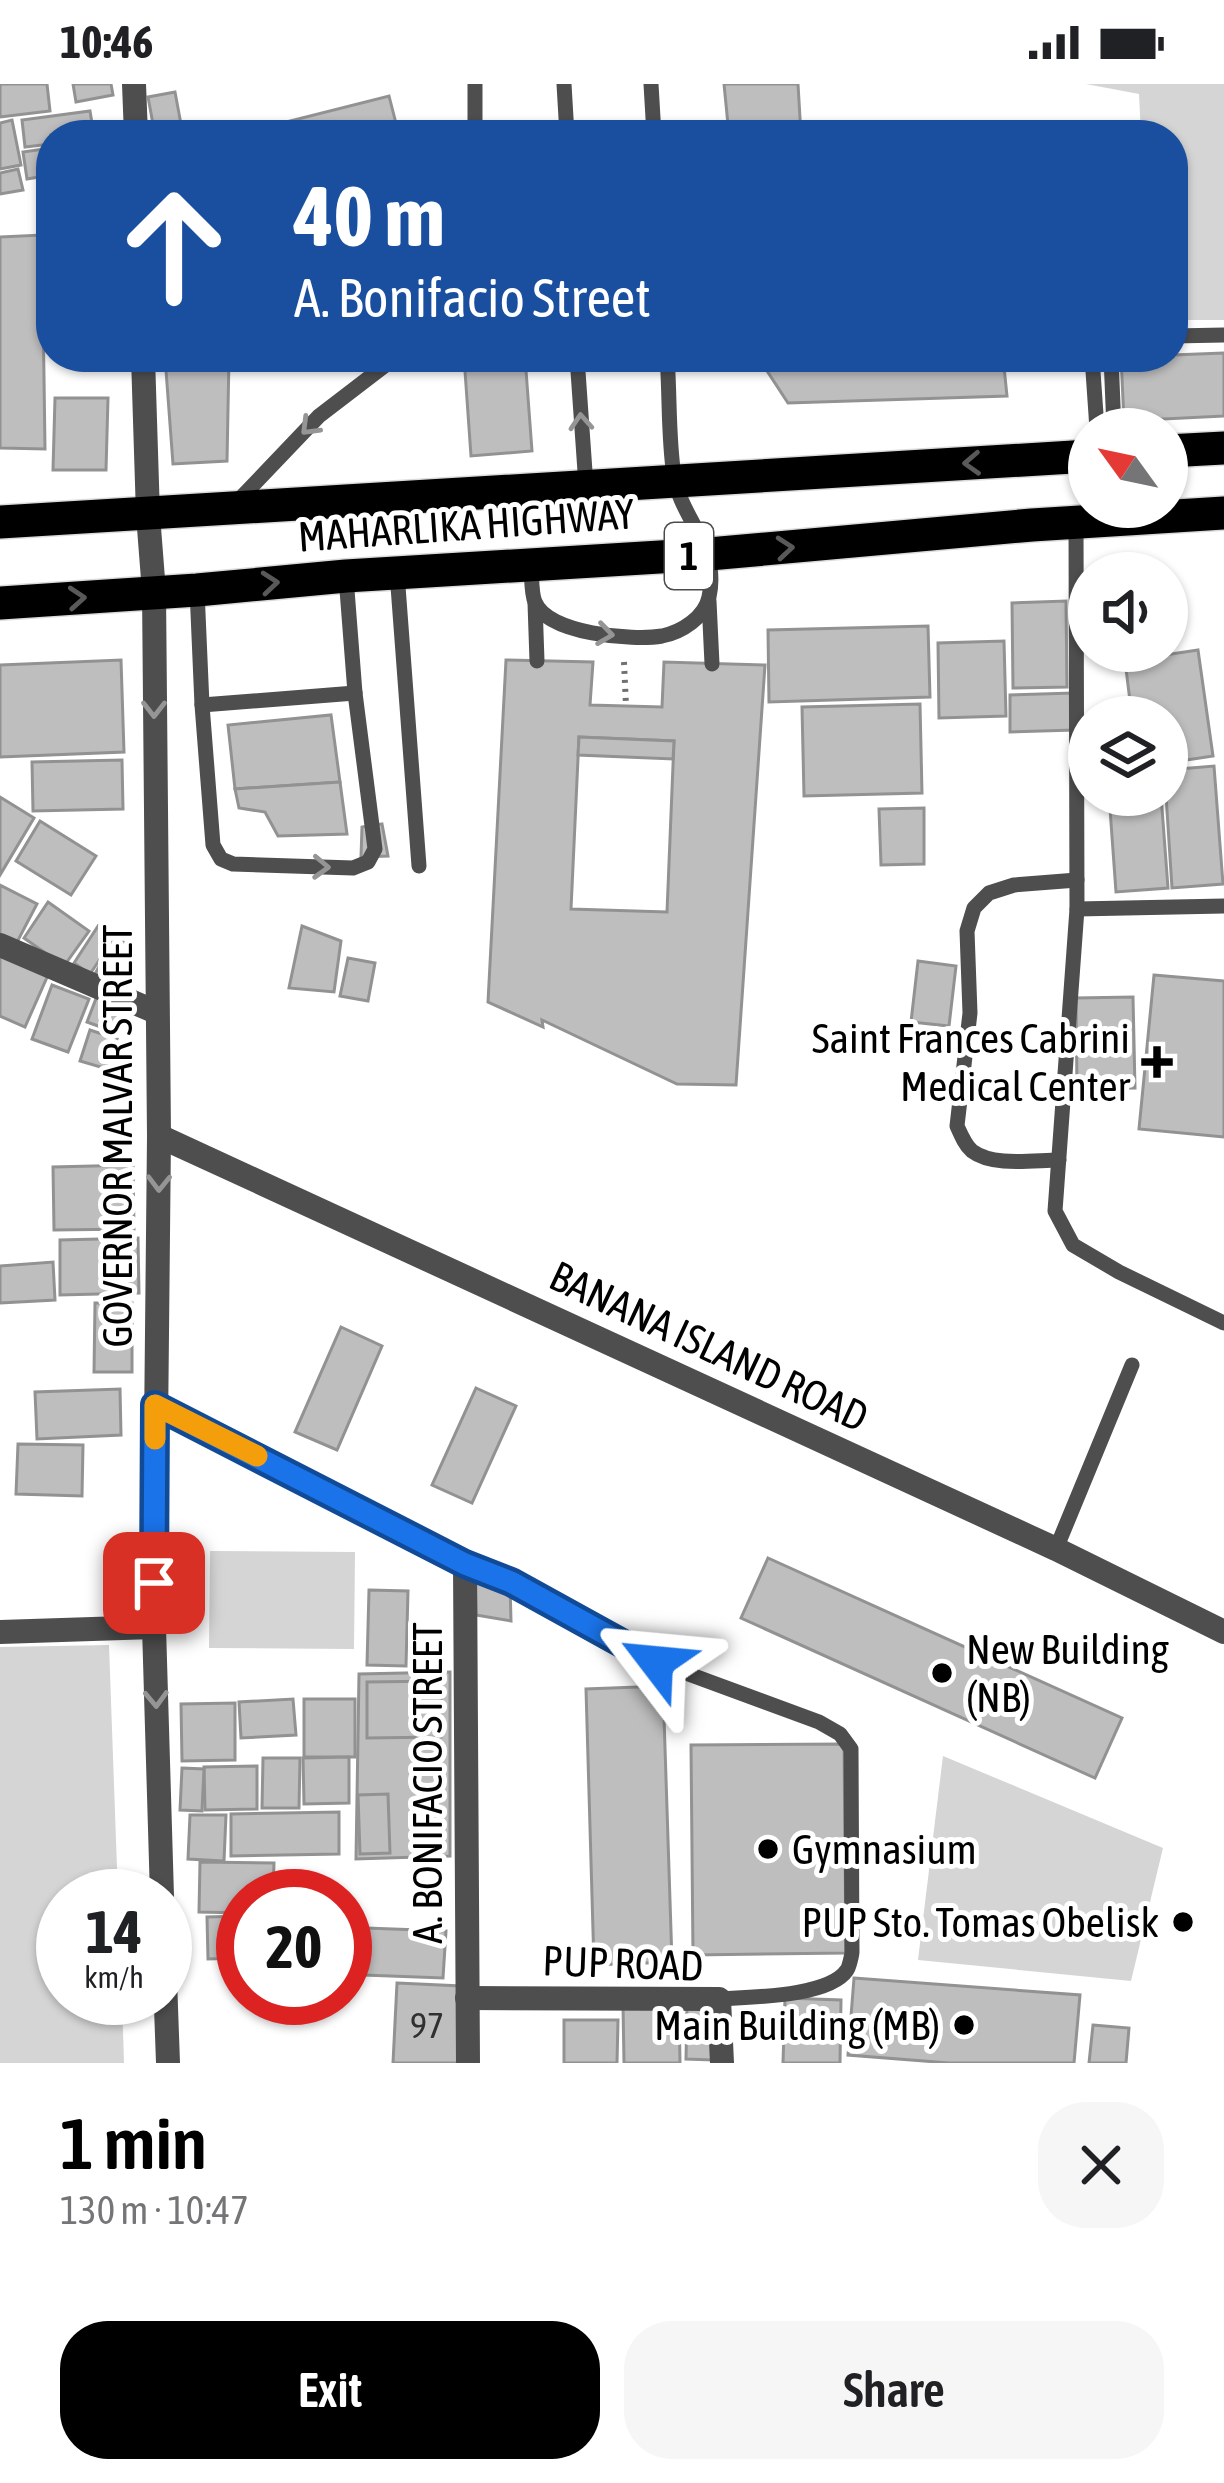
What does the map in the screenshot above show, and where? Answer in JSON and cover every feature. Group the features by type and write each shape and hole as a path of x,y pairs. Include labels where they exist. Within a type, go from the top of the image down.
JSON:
{"highway":[{"path":"1188,450 1224,448"},
{"name":"MAHARLIKA HIGHWAY","path":"0,522 1068,457"},
{"name":"MAHARLIKA HIGHWAY","path":"1188,514 1224,513"},
{"name":"MAHARLIKA HIGHWAY","path":"0,603 709,554 1068,519"}],"street":[{"path":"134,84 135,120"},
{"name":"GOVERNOR MALVAR STREET","path":"143,372 154,592 159,1136 154,1627 161,1869"},
{"path":"0,945 156,1012"},
{"name":"BANANA ISLAND ROAD","path":"159,1136 1055,1549 1224,1632"},
{"name":"A. BONIFACIO STREET","path":"155,1405 465,1564 468,2063"},
{"path":"0,1633 154,1627"},
{"name":"PUP ROAD","path":"467,1998 719,1999 722,2063"},
{"path":"167,2025 168,2063"}],"lane":[{"path":"475,84 475,120"},
{"path":"564,84 566,120"},
{"path":"651,84 653,120"},
{"path":"1188,336 1224,335"},
{"path":"231,508 319,416 376,372"},
{"path":"578,372 586,486"},
{"path":"668,372 674,481 709,554 712,664"},
{"path":"1093,372 1096,408"},
{"path":"1112,372 1113,408"},
{"path":"1093,528 1077,909 1055,1211 1073,1245 1118,1272 1224,1322"},
{"path":"531,566 537,661"},
{"path":"397,573 419,866"},
{"path":"197,590 213,845 221,860 353,868 368,862 375,849 346,576"},
{"path":"535,604 549,620 587,632 662,636 696,619 709,599"},
{"path":"202,705 355,692"},
{"path":"1059,1160 995,1159 975,1153 957,1126 970,1013 968,931 974,908 989,893 1014,885 1077,880"},
{"path":"1077,909 1224,905"},
{"path":"1055,1549 1132,1366"},
{"path":"465,1564 511,1582 656,1662 819,1722 840,1734 851,1749 852,1952 848,1970 812,1990 719,1999"}],"shaded area":[{"path":"1086,84 1224,84 1224,320 1188,320 1188,120 1140,120 1139,94"},
{"path":"210,1551 355,1552 354,1649 209,1648"},
{"path":"109,1645 117,1869 36,1869 36,2025 123,2025 124,2063 0,2063 0,1647"},
{"path":"943,1756 1163,1848 1131,1981 918,1960"}],"building":[{"path":"0,84 47,84 50,111 0,117"},
{"path":"73,84 111,84 113,95 76,102"},
{"path":"724,84 798,84 800,120 728,120"},
{"path":"175,92 180,120 152,120 148,97"},
{"path":"389,96 395,120 294,120"},
{"path":"90,111 92,120 36,120 36,146 25,147 22,120"},
{"path":"12,120 21,165 0,169 0,123"},
{"path":"36,150 36,178 27,179 23,152"},
{"path":"18,169 23,190 0,194 0,173"},
{"path":"36,235 36,372 44,372 45,449 0,448 0,237"},
{"path":"1224,353 1224,416 1188,418 1188,408 1123,408 1122,372 1188,372 1188,354"},
{"path":"166,372 229,372 227,461 173,464"},
{"path":"465,372 526,372 532,451 471,456"},
{"path":"768,372 1005,372 1007,396 788,403"},
{"path":"55,398 108,398 106,470 53,470"},
{"path":"1066,601 1067,687 1013,688 1012,603"},
{"path":"928,626 930,697 769,702 768,630"},
{"path":"1004,641 1006,716 939,718 938,643"},
{"path":"1198,650 1213,756 1188,760 1188,696 1129,696 1126,672 1188,672 1188,652"},
{"path":"121,660 124,752 0,757 0,665"},
{"path":"506,660 593,662 590,705 662,707 664,662 765,665 736,1085 677,1084 542,1020 543,1027 488,1002","holes":["579,737 674,741 667,912 571,909"]},
{"path":"1073,693 1068,696 1068,730 1010,732 1010,695"},
{"path":"920,704 922,793 804,796 802,707"},
{"path":"331,715 340,782 235,789 228,725"},
{"path":"579,737 674,741 673,759 578,755"},
{"path":"122,760 123,809 33,811 32,762"},
{"path":"1214,766 1223,884 1172,888 1167,816 1188,816 1188,768"},
{"path":"340,782 347,834 278,836 265,812 239,808 235,789"},
{"path":"0,797 34,818 0,875"},
{"path":"924,808 924,864 881,865 879,809"},
{"path":"1111,816 1163,816 1168,888 1116,892"},
{"path":"40,821 96,856 71,895 16,861"},
{"path":"382,824 388,856 361,857 362,827"},
{"path":"0,885 37,904 16,944 0,936"},
{"path":"48,902 89,931 64,966 24,938"},
{"path":"98,926 115,937 90,974 74,963"},
{"path":"302,926 341,941 334,992 289,988"},
{"path":"115,937 132,946 112,983 95,974"},
{"path":"0,954 48,975 25,1027 0,1016"},
{"path":"348,958 375,963 368,1001 340,996"},
{"path":"918,961 956,966 949,1026 911,1022"},
{"path":"1154,975 1224,981 1224,1137 1139,1129"},
{"path":"52,985 89,999 68,1052 32,1039"},
{"path":"97,996 122,1005 112,1031 87,1022"},
{"path":"1133,997 1135,1088 1077,1089 1076,998"},
{"path":"90,1030 117,1039 107,1069 80,1061"},
{"path":"133,1165 134,1229 54,1230 53,1167"},
{"path":"138,1238 139,1293 60,1295 60,1240"},
{"path":"53,1262 55,1300 0,1303 0,1266"},
{"path":"95,1303 132,1303 132,1372 94,1372"},
{"path":"341,1327 382,1346 337,1450 295,1432"},
{"path":"476,1388 516,1406 472,1503 432,1485"},
{"path":"120,1389 121,1435 37,1439 35,1392"},
{"path":"18,1444 83,1445 82,1496 16,1494"},
{"name":"New Building (NB)","path":"768,1558 1122,1718 1095,1778 741,1618"},
{"path":"475,1571 510,1584 511,1621 476,1615"},
{"path":"369,1590 408,1591 406,1666 367,1665"},
{"path":"450,1672 450,1856 356,1859 359,1674"},
{"path":"441,1681 441,1737 367,1738 367,1682"},
{"path":"663,1686 672,1962 594,1965 586,1689"},
{"path":"293,1699 296,1735 241,1738 239,1702"},
{"path":"304,1699 355,1699 355,1757 304,1757"},
{"path":"235,1703 235,1760 182,1761 181,1704"},
{"name":"Gymnasium","path":"844,1744 846,1953 693,1955 691,1745"},
{"path":"349,1757 349,1803 304,1804 303,1758"},
{"path":"263,1758 300,1758 299,1808 262,1808"},
{"path":"257,1766 257,1809 205,1810 204,1767"},
{"path":"182,1768 204,1769 202,1811 180,1810"},
{"path":"388,1794 390,1853 360,1854 358,1795"},
{"path":"339,1812 339,1854 231,1856 231,1814"},
{"path":"190,1815 226,1815 224,1861 188,1859"},
{"path":"200,1862 274,1863 274,1869 216,1869 216,1912 199,1912"},
{"path":"207,1917 216,1917 216,1959 208,1959"},
{"path":"372,1928 446,1931 443,1978 372,1975"},
{"name":"Main Building (MB)","path":"854,1978 1080,1995 1074,2063 949,2063 848,2055"},
{"path":"397,1983 461,1986 458,2063 393,2063"},
{"path":"785,1998 841,2000 840,2063 783,2063"},
{"path":"679,2003 680,2063 624,2063 623,2005"},
{"path":"687,2006 713,2006 712,2060 686,2059"},
{"path":"564,2020 618,2020 617,2063 564,2063"},
{"path":"1093,2025 1129,2028 1126,2063 1089,2063"}],"slow traffic":[{"path":"155,1439 155,1405 257,1456"}],"place":[{"name":"Saint Frances Cabrini Medical Center","path":"1157,1062"},
{"name":"New Building (NB)","path":"942,1673"},
{"name":"Gymnasium","path":"768,1849"},
{"name":"PUP Sto. Tomas Obelisk","path":"1183,1922"},
{"name":"Main Building (MB)","path":"964,2025"}],"route":[{"path":"154,1583 155,1405 465,1564 511,1582 656,1662"}]}
